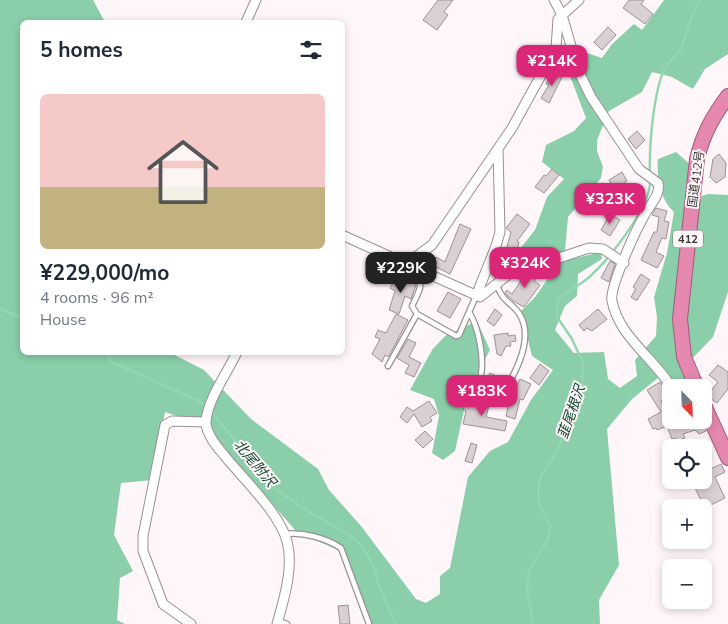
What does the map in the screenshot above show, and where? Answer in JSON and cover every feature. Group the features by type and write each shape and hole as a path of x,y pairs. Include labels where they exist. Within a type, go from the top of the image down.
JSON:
{"highway":[{"name":"国道412号","path":"693,379 684,357 680,319 697,160 702,136 728,96"},
{"path":"712,427 728,458"}],"street":[{"path":"247,20 256,0"},
{"path":"554,0 562,15 578,70 591,97 643,172 656,179 659,187 620,260 612,293 614,307 628,336 662,371 667,379"},
{"path":"406,264 432,245 498,148 552,57 558,38 558,19 579,0"},
{"path":"476,296 500,232 498,148"},
{"path":"345,236 480,297 497,286 513,270 526,263 559,258 589,248 599,248 607,251 620,260"},
{"path":"235,355 216,391 207,418 210,436 218,448 274,515 285,534 289,564 277,623"},
{"path":"192,624 162,604 144,557 143,536 165,425 176,420 207,418"}],"lane":[{"path":"406,264 421,281 422,285 412,306 417,314 456,336 459,335 476,296"},
{"path":"469,312 480,346 482,364 481,379 476,395 491,401 496,400 522,356 525,335 522,318 517,310 504,299 497,286"},
{"path":"388,366 417,314"},
{"path":"285,534 294,533 322,539 341,548 369,624"},
{"path":"277,623 288,624"}],"green space":[{"path":"0,0 93,0 104,20 20,20 20,355 175,355 204,370 251,419 318,469 329,490 361,526 416,599 426,603 440,594 440,576 450,568 468,477 490,451 508,442 531,400 553,370 532,356 521,311 535,297 554,270 546,257 509,267 507,265 535,230 547,197 564,179 542,162 546,145 574,131 586,118 567,68 584,52 602,58 612,44 634,24 642,30 664,0 728,0 728,54 705,69 693,89 672,77 652,72 642,92 609,111 597,140 597,151 603,167 601,178 568,217 565,250 576,258 601,252 602,259 578,274 577,296 565,306 555,330 574,353 604,352 608,379 620,388 637,376 635,360 656,336 657,317 654,297 667,253 674,212 669,207 660,188 658,159 676,152 691,165 685,201 708,194 728,195 728,292 713,337 683,368 685,379 662,379 662,383 658,378 632,399 607,429 619,565 599,600 600,624 368,624 342,552 296,531 203,425 165,412 153,480 121,483 114,535 133,571 120,578 117,620 125,624 0,624"},
{"path":"477,321 490,350 468,392 455,451 443,460 432,453 439,416 434,399 410,390 432,350 445,336"}],"building":[{"path":"438,0 453,0 444,12 448,15 437,30 423,20"},
{"path":"629,0 644,0 641,4 653,14 645,24 623,8"},
{"path":"608,27 616,35 602,50 594,42"},
{"path":"553,72 562,77 549,103 541,98 549,85 546,84"},
{"path":"637,131 645,140 636,149 628,139"},
{"path":"719,154 726,163 725,177 716,183 710,177 713,159"},
{"path":"552,169 559,175 544,193 535,187 544,175 546,176"},
{"path":"622,172 627,181 614,189 609,180"},
{"path":"656,208 667,211 664,221 669,222 666,239 662,238 656,252 664,256 657,268 641,260 654,232 657,232 659,217 652,215"},
{"path":"517,214 530,224 517,241 519,242 515,257 505,254 511,232 506,228"},
{"path":"610,214 620,220 610,236 601,230"},
{"path":"460,224 471,229 450,274 432,265 436,257 445,262"},
{"path":"610,261 615,264 609,282 601,278"},
{"path":"542,268 534,281 540,285 524,307 513,301 505,293 507,290 512,294 525,275 529,277 534,269"},
{"path":"641,274 650,280 637,300 635,300 631,297 636,289 633,287"},
{"path":"410,277 416,285 411,299 405,296 399,314 389,310 395,291 390,288 395,279 406,284"},
{"path":"448,292 461,299 450,318 437,311"},
{"path":"495,309 502,315 494,326 487,321"},
{"path":"598,309 607,319 592,331 587,328 584,331 579,325"},
{"path":"396,314 408,320 390,354 388,357 385,355 382,362 372,354 380,339 375,337 378,330 386,333"},
{"path":"508,333 508,336 515,335 516,341 510,342 511,346 506,346 501,356 497,354 494,335"},
{"path":"408,339 416,343 409,357 421,363 414,377 405,373 409,365 397,358"},
{"path":"540,364 549,371 539,385 530,378"},
{"path":"718,365 728,372 728,389 717,403 712,400 712,390 718,382 709,375"},
{"path":"490,373 499,377 491,397 480,392"},
{"path":"520,379 531,384 523,400 520,399 515,419 506,416 509,402"},
{"path":"660,382 662,385 662,428 657,430 656,428 653,429 648,419 661,412 647,390"},
{"path":"477,400 489,405 486,417 507,421 505,431 463,424 466,411 463,410 467,401 476,405"},
{"path":"429,401 437,413 430,417 432,421 422,427 414,414 407,423 400,417 407,407 413,411"},
{"path":"668,429 705,429 706,431 699,434 695,430 683,434 685,438 672,439"},
{"path":"425,431 433,439 423,448 415,440"},
{"path":"471,443 477,445 472,463 465,461"},
{"path":"721,464 725,472 715,477 725,498 712,504 712,499 700,499 696,489 712,489 712,468"},
{"path":"348,605 350,624 340,624 338,606"}],"waterway":[{"name":"韮尾根沢","path":"650,175 650,150 657,91 665,68 680,50 693,12 700,0"},
{"name":"韮尾根沢","path":"533,624 527,587 529,570 546,543 550,532 550,526 539,503 538,491 541,476 558,450 582,388 583,363 572,339 557,317 558,299 596,271 627,233 644,204 649,191 650,180"},
{"name":"北尾附沢","path":"0,309 20,316"},
{"name":"北尾附沢","path":"107,355 112,362 199,401 206,406"},
{"name":"北尾附沢","path":"210,410 273,487 304,509 348,534 362,546 374,567 379,586 396,624"}]}
